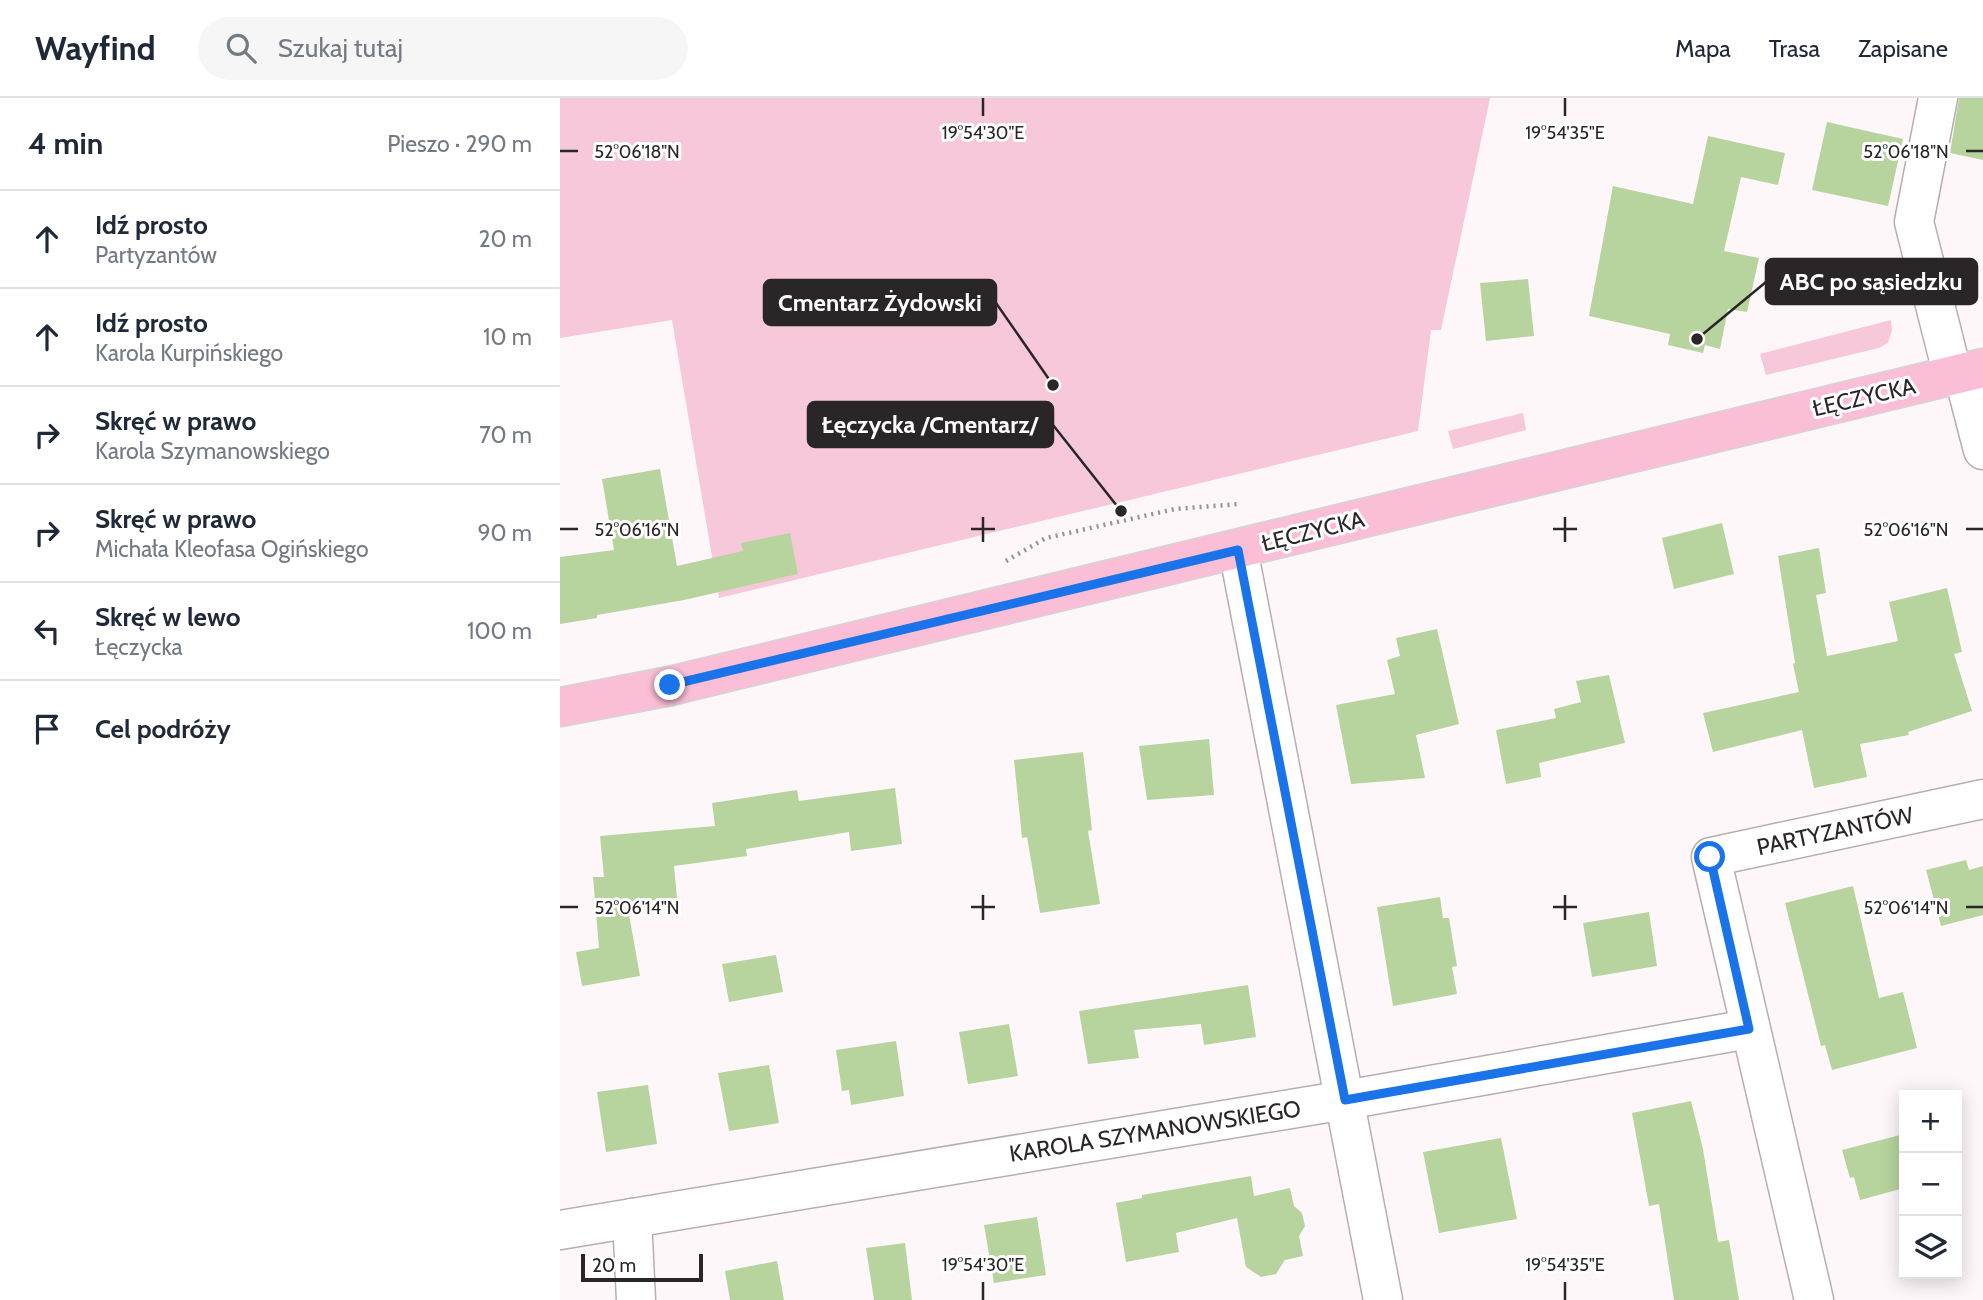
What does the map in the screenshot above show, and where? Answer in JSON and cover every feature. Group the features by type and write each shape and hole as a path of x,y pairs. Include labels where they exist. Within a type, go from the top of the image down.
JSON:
{"main road":[{"name":"ŁĘCZYCKA","path":"560,708 670,685 1238,550 1966,373"}],"street":[{"path":"1938,98 1914,222 1966,373 1983,450"},
{"path":"1238,550 1383,1300"},
{"name":"PARTYZANTÓW","path":"1749,1029 1710,857 1983,799"},
{"path":"1749,1029 1814,1300"},
{"name":"KAROLA SZYMANOWSKIEGO","path":"560,1230 1345,1100 1749,1029"},
{"path":"632,1217 636,1300"}],"path":[{"path":"1003,562 1046,538 1175,509 1240,503"}],"shaded area":[{"path":"560,98 1490,98 1441,330 1431,330 1418,431 719,598 672,320 560,338"},
{"path":"1891,320 1892,330 1888,343 1879,348 1766,375 1760,354"},
{"path":"1523,413 1526,430 1453,449 1448,431"}],"building":[{"path":"1959,98 1983,98 1983,160 1950,153"},
{"path":"1827,122 1903,139 1888,206 1812,190"},
{"path":"1708,136 1785,153 1778,185 1741,177 1724,251 1759,258 1747,312 1728,309 1720,349 1705,345 1703,353 1668,345 1670,334 1589,316 1613,186 1693,204"},
{"path":"1528,279 1534,336 1486,341 1480,283"},
{"path":"660,469 677,566 743,551 741,543 790,533 798,574 560,624 560,557 614,550 602,479"},
{"path":"1722,523 1734,574 1674,589 1662,538"},
{"path":"1819,548 1826,593 1816,595 1827,656 1898,641 1889,602 1947,588 1962,652 1954,654 1972,711 1908,732 1909,735 1860,744 1867,777 1814,788 1802,730 1713,752 1703,713 1799,692 1778,556"},
{"path":"1437,629 1459,724 1416,735 1425,778 1351,784 1336,705 1395,694 1387,660 1400,656 1396,638"},
{"path":"1609,675 1625,743 1539,763 1541,777 1506,784 1496,730 1556,718 1554,709 1581,702 1576,681"},
{"path":"1209,739 1214,795 1147,800 1139,746"},
{"path":"1083,752 1092,830 1088,831 1100,904 1040,913 1027,837 1022,838 1014,760"},
{"path":"895,788 902,844 851,851 849,832 746,849 747,856 674,866 677,898 627,903 640,976 582,986 576,952 599,948 593,877 604,877 600,836 715,826 712,803 797,790 799,801"},
{"path":"1966,860 1969,870 1983,866 1983,915 1941,926 1926,870"},
{"path":"1853,886 1879,998 1903,992 1917,1048 1832,1070 1825,1045 1821,1046 1785,903"},
{"path":"1440,897 1443,918 1449,918 1457,966 1452,967 1457,994 1393,1006 1377,907"},
{"path":"1649,912 1657,966 1592,977 1583,923"},
{"path":"776,955 783,992 729,1002 722,964"},
{"path":"1248,985 1256,1037 1204,1045 1201,1024 1134,1030 1139,1058 1088,1064 1079,1011"},
{"path":"1009,1024 1018,1076 968,1084 959,1032"},
{"path":"896,1041 904,1096 851,1105 849,1090 842,1091 836,1050"},
{"path":"769,1065 779,1123 729,1131 718,1073"},
{"path":"648,1085 657,1144 606,1152 597,1092"},
{"path":"1691,1101 1703,1149 1718,1242 1729,1240 1739,1300 1674,1300 1659,1204 1649,1206 1632,1113"},
{"path":"1899,1135 1899,1189 1860,1200 1854,1177 1850,1178 1842,1150"},
{"path":"1501,1138 1517,1219 1439,1233 1423,1152"},
{"path":"1251,1176 1254,1196 1290,1188 1294,1206 1302,1213 1305,1226 1299,1236 1303,1256 1285,1260 1276,1274 1261,1277 1246,1267 1237,1218 1176,1233 1179,1252 1126,1262 1116,1203 1142,1198 1142,1195"},
{"path":"1037,1217 1046,1275 994,1283 984,1225"},
{"path":"905,1243 912,1300 874,1300 866,1248"},
{"path":"777,1261 784,1300 730,1300 725,1271"}],"place":[{"name":"ABC po sąsiedzku","path":"1697,339"},
{"name":"Cmentarz Żydowski","path":"1053,385"},
{"name":"Łęczycka /Cmentarz/","path":"1121,511"}],"route":[{"path":"670,685 1238,550 1345,1100 1749,1029 1710,857"}]}
